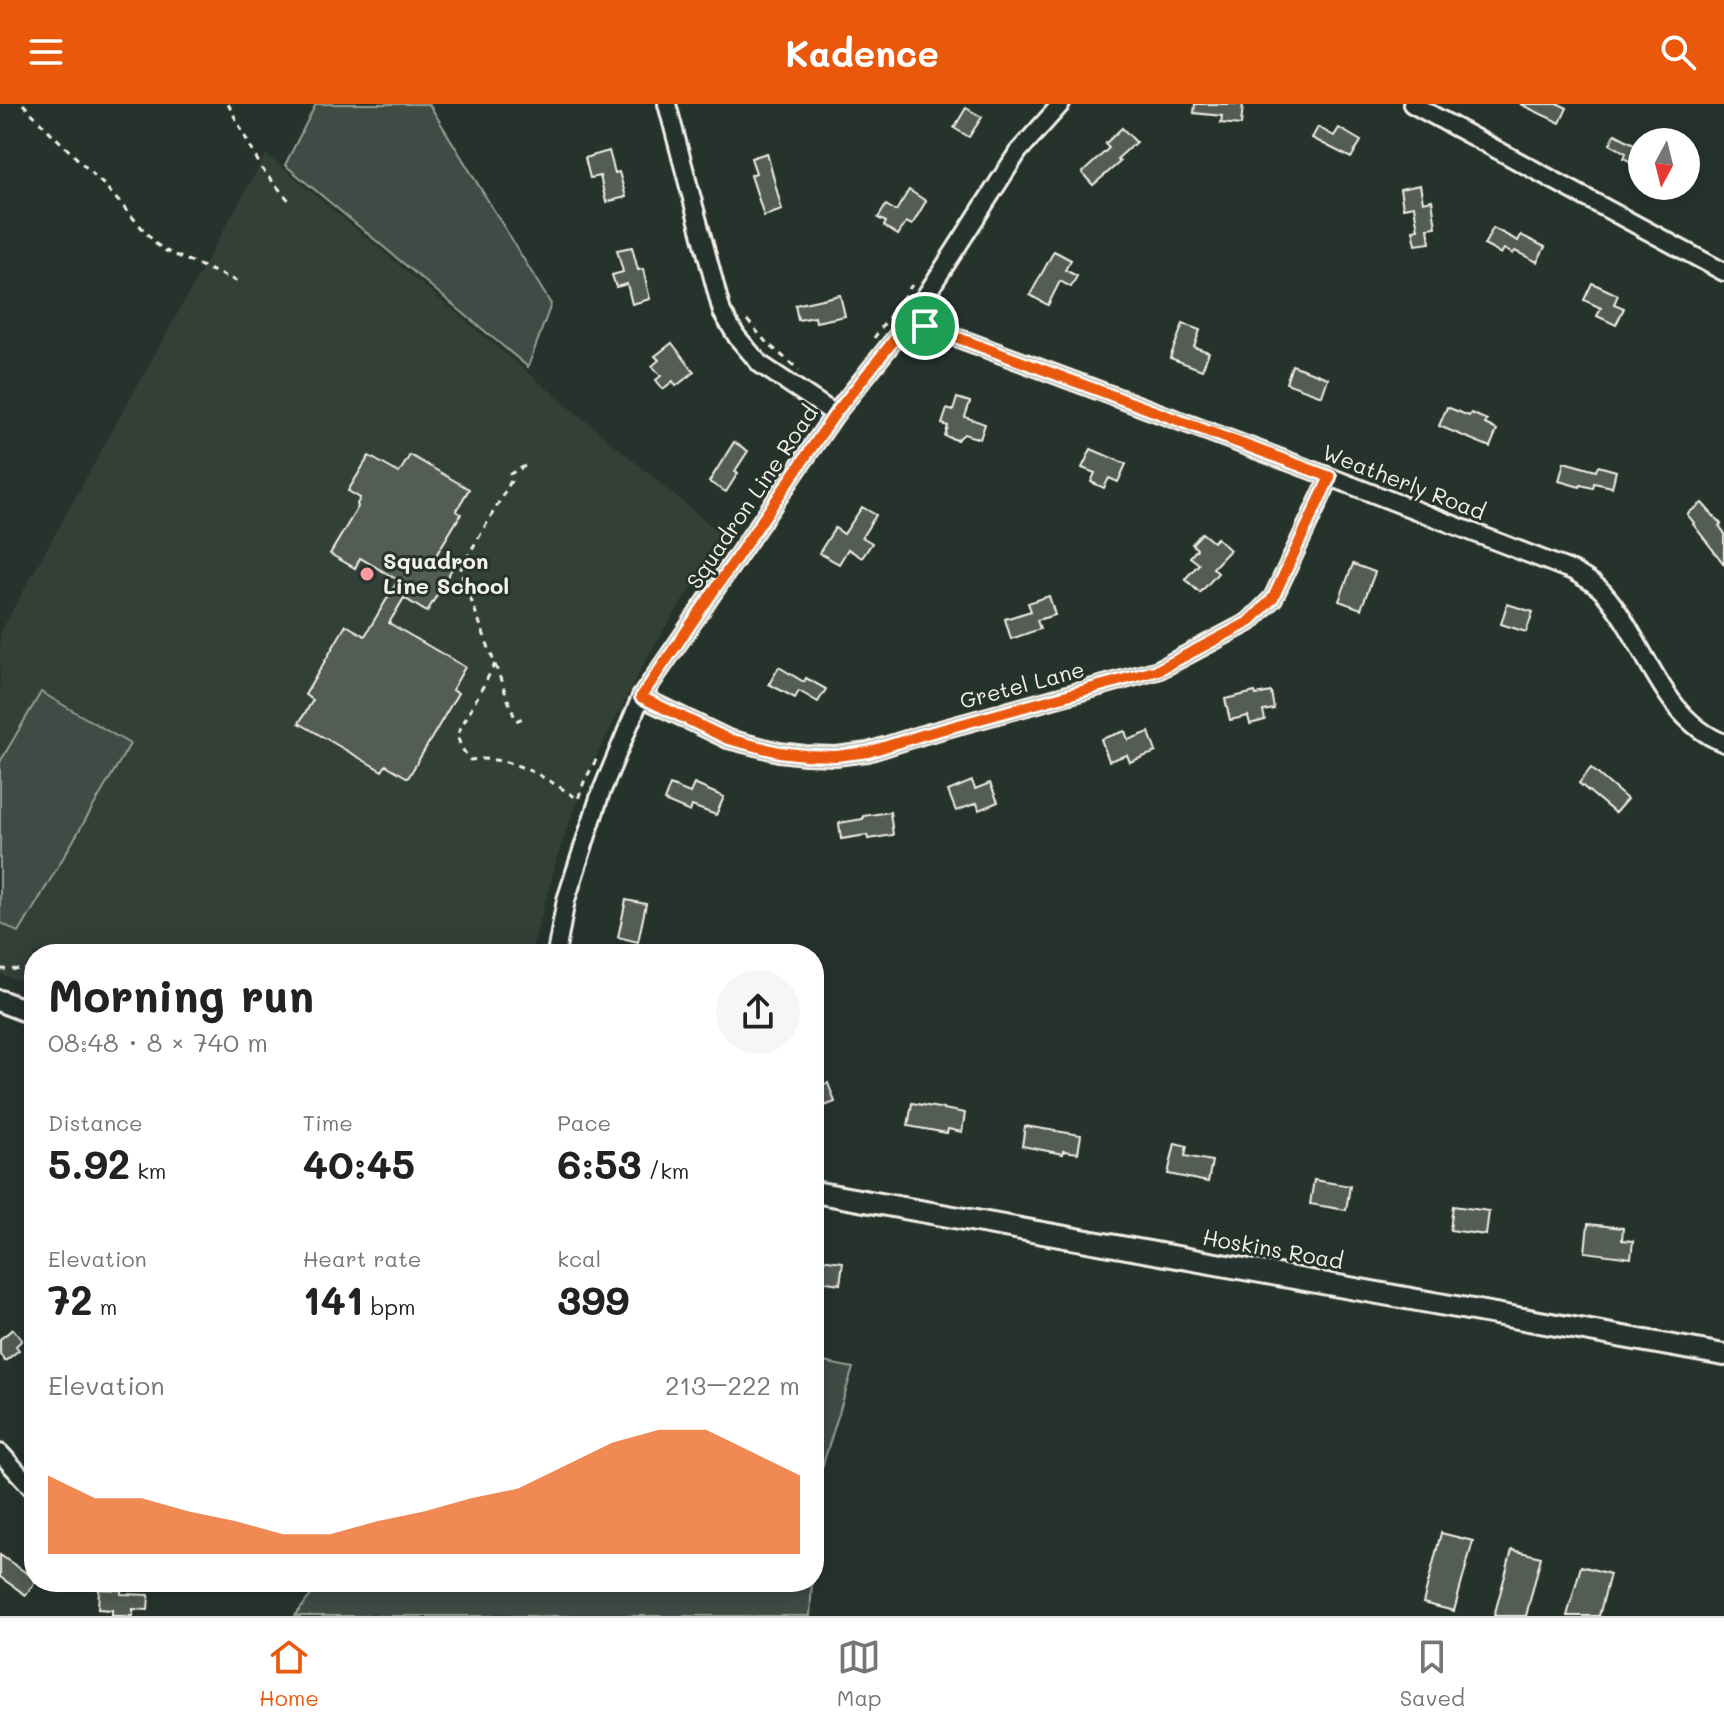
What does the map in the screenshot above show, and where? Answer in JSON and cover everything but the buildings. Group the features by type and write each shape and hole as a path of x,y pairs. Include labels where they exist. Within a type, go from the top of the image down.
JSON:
{"street":[{"path":"667,104 722,312 737,337 760,364 835,414"},
{"name":"Squadron Line Road","path":"558,944 566,900 600,795 641,697 835,414 910,320 1018,152 1061,104"},
{"path":"1412,104 1724,272"},
{"name":"Weatherly Road","path":"910,320 1573,571 1601,590 1611,602 1674,706 1707,736 1724,743"},
{"name":"Gretel Lane","path":"641,697 728,739 779,752 836,756 868,752 1158,670 1249,622 1273,598 1330,477"},
{"path":"0,1001 24,1010"},
{"name":"Hoskins Road","path":"824,1194 1724,1355"},
{"path":"0,1453 24,1479"}],"path":[{"path":"23,104 105,186 156,244 241,283"},
{"path":"228,104 262,169 292,204"},
{"path":"740,312 766,342 807,377"},
{"path":"525,466 510,474 511,481 460,570 516,721 525,717"},
{"path":"495,664 457,735 470,760 485,758 516,764 578,799 600,752"},
{"path":"0,969 24,970"}],"shaded area":[{"path":"316,104 429,104 551,304 528,367 285,165"},
{"name":"Squadron Line School","path":"266,154 726,538 648,656 598,753 558,854 534,944 24,944 24,982 0,974 0,633"},
{"path":"41,692 130,744 19,933 0,922 0,762"},
{"path":"824,1362 853,1368 824,1461"},
{"path":"313,1592 811,1592 810,1616 295,1616"}],"place":[{"name":"Squadron Line School","path":"367,574"}],"route":[{"path":"910,320 925,326 1330,477 1273,598 1249,622 1158,670 868,752 836,756 779,752 728,739 641,697 835,414 910,320"}]}
